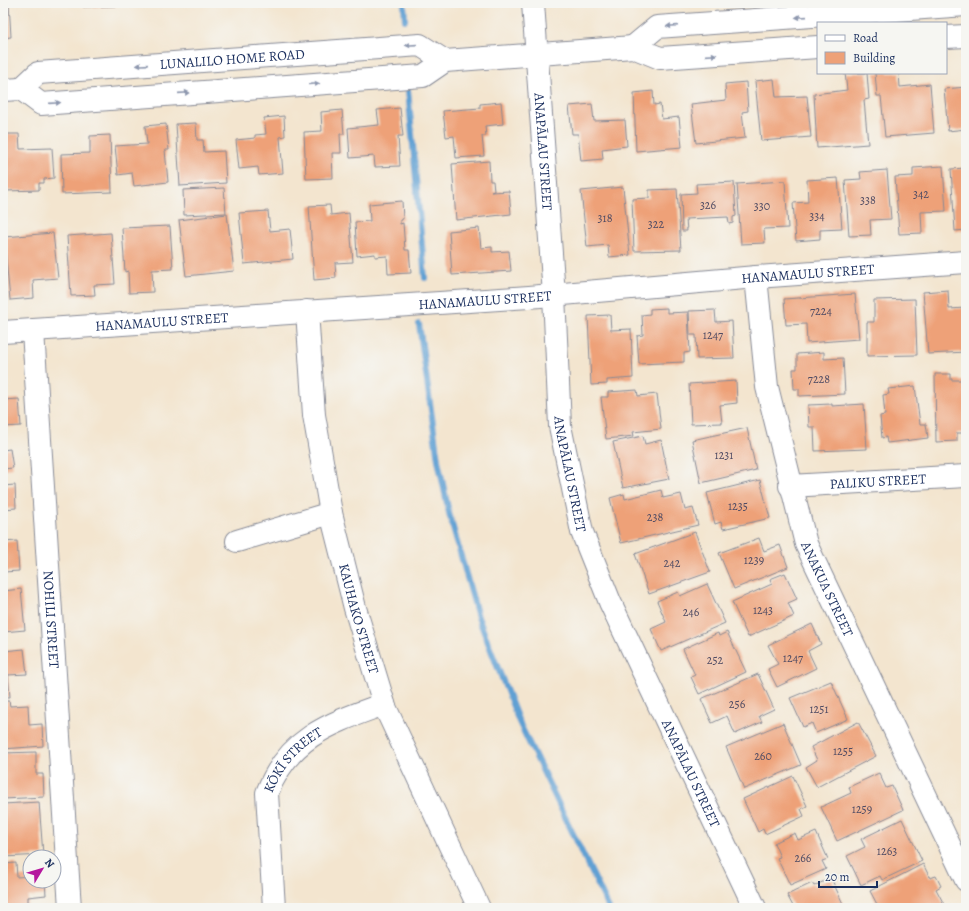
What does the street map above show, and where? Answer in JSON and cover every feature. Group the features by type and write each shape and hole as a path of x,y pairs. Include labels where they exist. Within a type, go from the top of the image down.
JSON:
{"street":[{"name":"ANAPĀLAU STREET","path":"533,3 538,54 554,295 560,426 582,532 610,602 756,908"},
{"path":"633,47 657,27 966,5"},
{"path":"947,38 966,36"},
{"name":"LUNALILO HOME ROAD","path":"445,61 420,44 38,72 12,89 40,104 423,76 445,61 633,47 660,58 817,47"},
{"name":"HANAMAULU STREET","path":"3,332 554,295 756,277 966,262"},
{"name":"ANAKUA STREET","path":"756,277 767,387 790,486 806,544 966,880"},
{"name":"KAUHAKO STREET","path":"308,311 314,415 331,513 355,608 384,704 479,908"},
{"name":"NOHILI STREET","path":"33,331 70,908"},
{"name":"PALIKU STREET","path":"790,486 966,476"},
{"path":"237,541 331,513"},
{"name":"KŌKĪ STREET","path":"274,908 267,793 274,776 295,748 309,736 324,727 384,704"}],"building":[{"path":"3,3 9,3 11,37 3,38"},
{"path":"83,3 116,3 116,6 83,7"},
{"path":"845,74 867,74 869,99 864,100 868,144 817,148 814,94 847,90"},
{"path":"875,74 899,74 900,87 930,84 934,133 885,137 881,96 877,96"},
{"path":"774,79 776,97 807,96 811,137 761,141 755,81"},
{"path":"746,82 748,111 742,112 745,138 696,143 691,104 726,100 725,84"},
{"path":"966,87 966,129 948,131 944,89"},
{"path":"653,91 654,105 660,104 662,119 679,117 682,147 636,151 634,93"},
{"path":"501,102 503,124 485,126 486,136 482,136 484,156 456,158 454,136 446,137 443,111 480,108 480,104"},
{"path":"592,104 594,121 625,120 627,146 602,149 603,159 581,161 578,134 572,134 569,106"},
{"path":"400,108 403,136 398,136 400,166 375,167 374,156 350,158 348,128 379,125 377,110"},
{"path":"342,110 344,134 340,134 341,153 332,153 333,178 306,179 304,132 322,131 321,112"},
{"path":"284,116 285,136 280,137 283,173 259,175 258,167 239,169 236,140 255,138 255,135 266,134 264,118"},
{"path":"196,123 197,140 203,140 204,152 224,151 226,183 180,186 176,124"},
{"path":"166,124 169,150 165,150 168,182 134,186 132,173 118,175 115,146 147,144 145,126"},
{"path":"4,134 19,134 20,149 52,148 54,178 44,179 44,183 39,183 39,190 6,191 6,177 3,177"},
{"path":"110,135 112,192 62,194 61,154 90,153 90,136"},
{"path":"489,161 490,181 493,181 494,191 491,192 509,191 511,214 456,220 452,164"},
{"path":"943,166 946,211 921,212 922,233 899,234 895,177 913,176 913,168"},
{"path":"966,168 966,230 955,231 951,169"},
{"path":"887,170 891,219 870,220 871,235 849,236 845,180 861,179 860,172"},
{"path":"838,178 842,229 820,230 820,239 796,241 793,203 808,202 807,180"},
{"path":"785,181 788,228 764,229 765,243 741,244 737,184"},
{"path":"734,182 736,216 733,217 733,223 729,224 728,217 686,219 687,231 682,231 681,194 697,193 696,184"},
{"path":"623,187 630,255 609,257 608,245 587,247 581,191"},
{"path":"224,188 226,213 184,215 183,190"},
{"path":"677,189 681,250 634,251 632,199 649,198 649,190"},
{"path":"402,201 403,219 400,220 400,224 403,223 405,250 409,250 411,273 388,274 387,256 375,257 375,254 357,256 355,222 370,221 369,204"},
{"path":"330,205 331,215 349,213 353,262 335,263 336,278 314,280 309,206"},
{"path":"268,211 270,231 290,229 293,259 244,264 239,213"},
{"path":"227,214 234,271 186,276 179,220"},
{"path":"170,226 173,269 152,270 153,292 129,293 128,271 125,272 122,228"},
{"path":"479,228 481,248 492,247 492,252 509,251 511,271 452,275 449,231"},
{"path":"53,233 58,278 33,280 34,298 10,300 4,237"},
{"path":"111,233 115,284 94,285 95,295 71,296 67,236"},
{"path":"948,290 949,309 965,308 966,352 928,354 923,292"},
{"path":"855,294 859,339 807,343 806,324 786,325 784,299"},
{"path":"915,299 917,355 867,356 867,322 874,322 874,300"},
{"path":"667,308 667,313 688,312 690,352 684,353 684,362 639,364 637,336 643,335 642,315 650,314 650,309"},
{"path":"715,310 716,322 732,321 734,358 697,359 696,335 690,335 689,311"},
{"path":"610,315 611,330 631,329 633,378 607,380 607,384 591,385 588,316"},
{"path":"824,352 824,359 843,358 845,394 799,396 799,389 794,389 793,369 797,369 797,354"},
{"path":"935,374 951,374 951,380 966,380 966,433 957,433 957,441 936,442"},
{"path":"736,381 737,403 720,405 722,423 691,424 689,384"},
{"path":"915,386 920,424 926,424 928,438 887,443 886,437 882,438 880,416 885,415 883,395 889,394 888,389"},
{"path":"637,390 638,396 657,394 661,429 633,432 634,436 606,439 601,397 608,397 608,392"},
{"path":"19,399 21,426 3,427 3,400"},
{"path":"832,404 832,406 864,404 867,449 815,451 814,427 809,427 808,405"},
{"path":"747,428 756,470 701,483 692,440"},
{"path":"643,436 645,444 661,440 669,479 623,488 613,442"},
{"path":"10,449 13,468 3,469 3,450"},
{"path":"760,480 770,518 723,529 721,522 715,524 707,493"},
{"path":"15,485 16,508 3,509 3,486"},
{"path":"661,490 663,498 681,494 685,510 693,508 698,525 621,543 610,498 624,494 625,499"},
{"path":"695,532 710,572 649,594 635,554"},
{"path":"759,538 764,551 780,545 788,567 734,589 719,553"},
{"path":"17,541 19,571 3,572 3,542"},
{"path":"785,573 797,599 788,603 794,616 748,637 732,602 772,584 770,579"},
{"path":"707,584 725,623 661,651 651,629 666,622 657,601 678,592 680,596"},
{"path":"21,589 25,630 3,632 3,591"},
{"path":"812,624 821,644 808,651 816,668 777,687 768,669 778,664 768,645"},
{"path":"727,632 746,672 699,694 691,677 695,675 683,649 718,633 719,636"},
{"path":"24,649 27,674 8,675 10,697 3,697 3,651"},
{"path":"758,674 774,709 759,716 762,722 735,734 727,716 712,723 701,699"},
{"path":"831,681 848,719 816,733 812,723 803,727 790,698"},
{"path":"3,701 9,701 10,706 28,705 29,725 42,724 43,746 3,749"},
{"path":"858,722 876,756 817,787 806,767 817,760 811,747"},
{"path":"783,723 801,765 744,789 726,747"},
{"path":"36,752 36,774 43,774 44,797 3,799 3,753"},
{"path":"879,773 886,788 892,786 903,810 837,841 821,807 851,793 849,787"},
{"path":"793,776 807,806 801,809 804,816 765,834 763,829 758,832 743,799"},
{"path":"39,802 43,849 22,849 22,856 3,857 3,804"},
{"path":"902,819 922,861 882,880 880,876 861,885 847,856 865,847 861,839"},
{"path":"816,832 828,859 822,861 826,869 790,885 777,858 780,857 774,843 795,833 798,840"},
{"path":"16,863 17,877 22,877 22,889 46,889 46,895 28,897 28,906 3,908 3,864"},
{"path":"923,864 930,878 936,876 941,886 936,889 946,908 879,908 870,891"},
{"path":"831,878 845,908 794,908 787,895 812,883 814,886"}],"waterway":[{"path":"404,3 405,20"},
{"path":"408,90 425,278"},
{"path":"419,324 438,460 449,513 478,617 519,722 609,908"}]}
